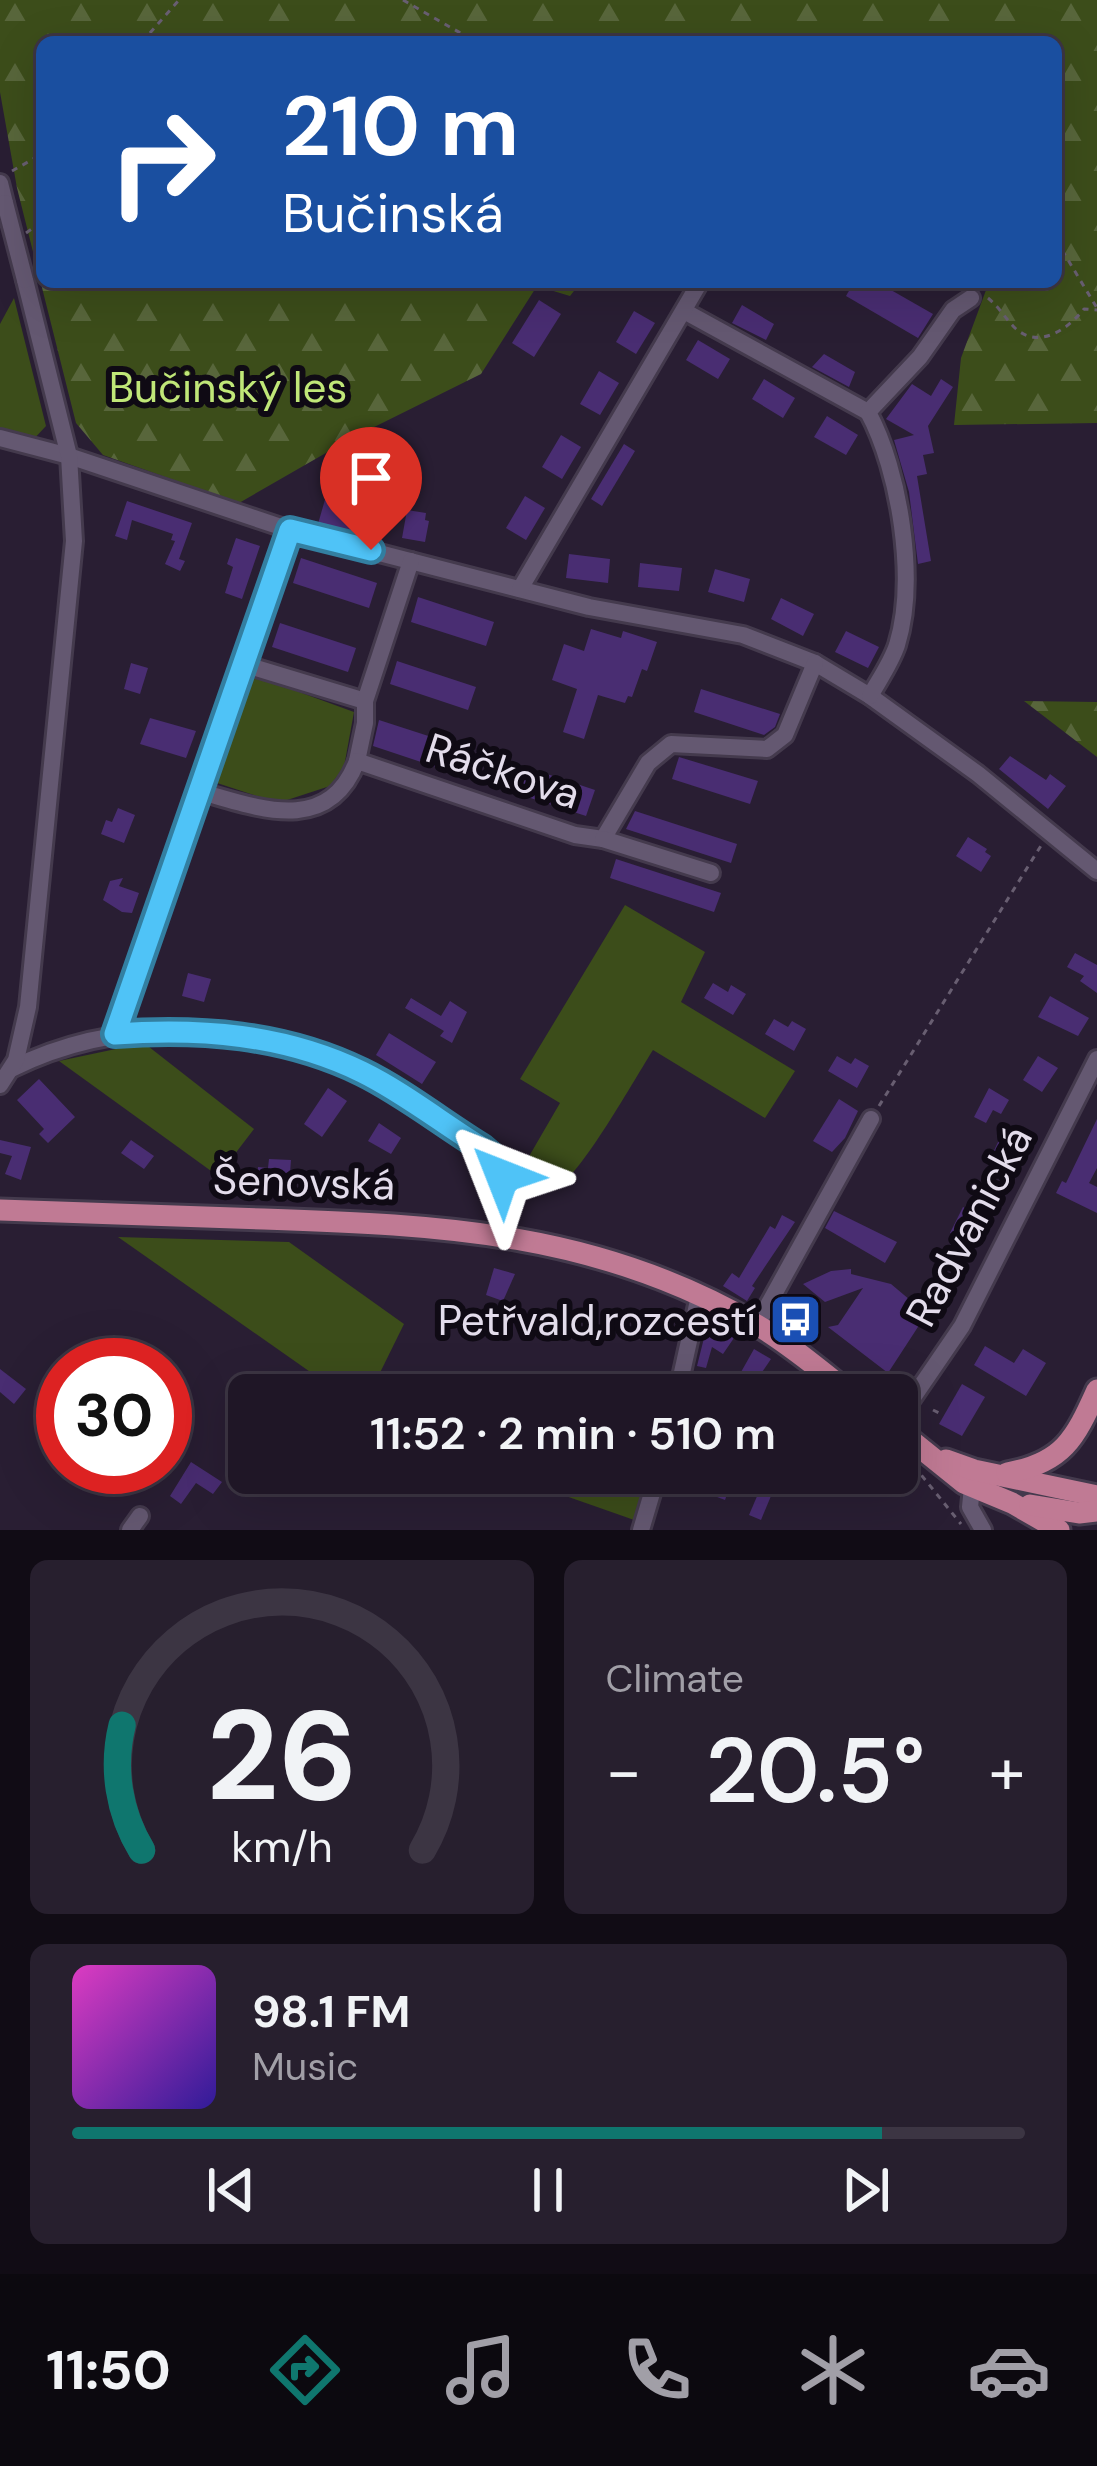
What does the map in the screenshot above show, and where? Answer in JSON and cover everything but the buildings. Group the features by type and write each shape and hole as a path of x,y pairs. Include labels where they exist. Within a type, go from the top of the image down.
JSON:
{"main road":[{"name":"Šenovská","path":"0,1210 362,1222 500,1233 596,1257 699,1296 757,1325 824,1374"},
{"path":"981,1477 1037,1465 1063,1450 1097,1390"},
{"path":"918,1455 981,1477 1097,1496"},
{"path":"981,1477 1012,1503 1059,1530"},
{"path":"1012,1503 1068,1512 1097,1511"}],"street":[{"path":"0,183 69,456 74,541 28,1007 4,1076"},
{"path":"520,589 696,288"},
{"path":"868,412 920,357 953,310 971,298"},
{"path":"683,311 868,412 885,457 905,570 896,648 870,696"},
{"path":"0,438 69,456 290,530 590,607 743,635 815,663 870,696 978,774 1097,871"},
{"path":"115,1034 290,530"},
{"path":"198,790 275,813 311,807 336,795 357,761 364,701 411,561"},
{"name":"Ráčkova","path":"357,761 575,836 602,838 648,763 671,744 767,749 785,734 815,663"},
{"path":"243,664 364,701"},
{"path":"602,838 711,873"},
{"path":"4,1076 59,1048 115,1034 235,1035 305,1049 364,1072 495,1159 502,1176 500,1233"},
{"name":"Radvanická","path":"918,1393 962,1326 1097,1059"},
{"path":"757,1325 871,1119"},
{"path":"681,1374 699,1296"},
{"path":"981,1477 970,1507 983,1530"},
{"path":"641,1530 652,1494"}],"path":[{"path":"147,36 179,0"},
{"path":"403,0 466,36"},
{"path":"0,174 36,158"},
{"path":"1062,250 1097,309"},
{"path":"971,298 985,296 1017,330 1036,339 1074,321 1084,309 1097,309"},
{"path":"871,1119 1050,833"},
{"path":"920,1458 966,1530"}],"green space":[{"name":"Bučinský les","path":"0,0 1097,0 1097,423 954,425 961,358 987,288 1062,288 1062,36 36,36 36,264 0,92"},
{"name":"Bučinský les","path":"42,288 536,288 481,374 352,438 239,503 103,455 76,423"},
{"name":"Bučinský les","path":"544,288 576,288 570,296"},
{"path":"14,298 46,426 30,443 0,434 0,324"},
{"path":"250,674 354,712 344,767 330,786 278,803 214,782"},
{"path":"1024,701 1097,702 1097,757"},
{"path":"625,905 705,952 681,1002 795,1071 765,1118 653,1050 579,1166 557,1186 524,1165 560,1103 520,1079"},
{"path":"144,1043 254,1129 218,1176 59,1061"},
{"path":"118,1237 289,1242 404,1324 379,1374 313,1374"},
{"path":"560,1494 645,1494 637,1521"}],"place":[{"name":"Petřvald,rozcestí","path":"795,1320"}],"route":[{"path":"371,550 290,530 115,1034 235,1035 330,1058 364,1072 481,1147 495,1159 502,1176"}]}
